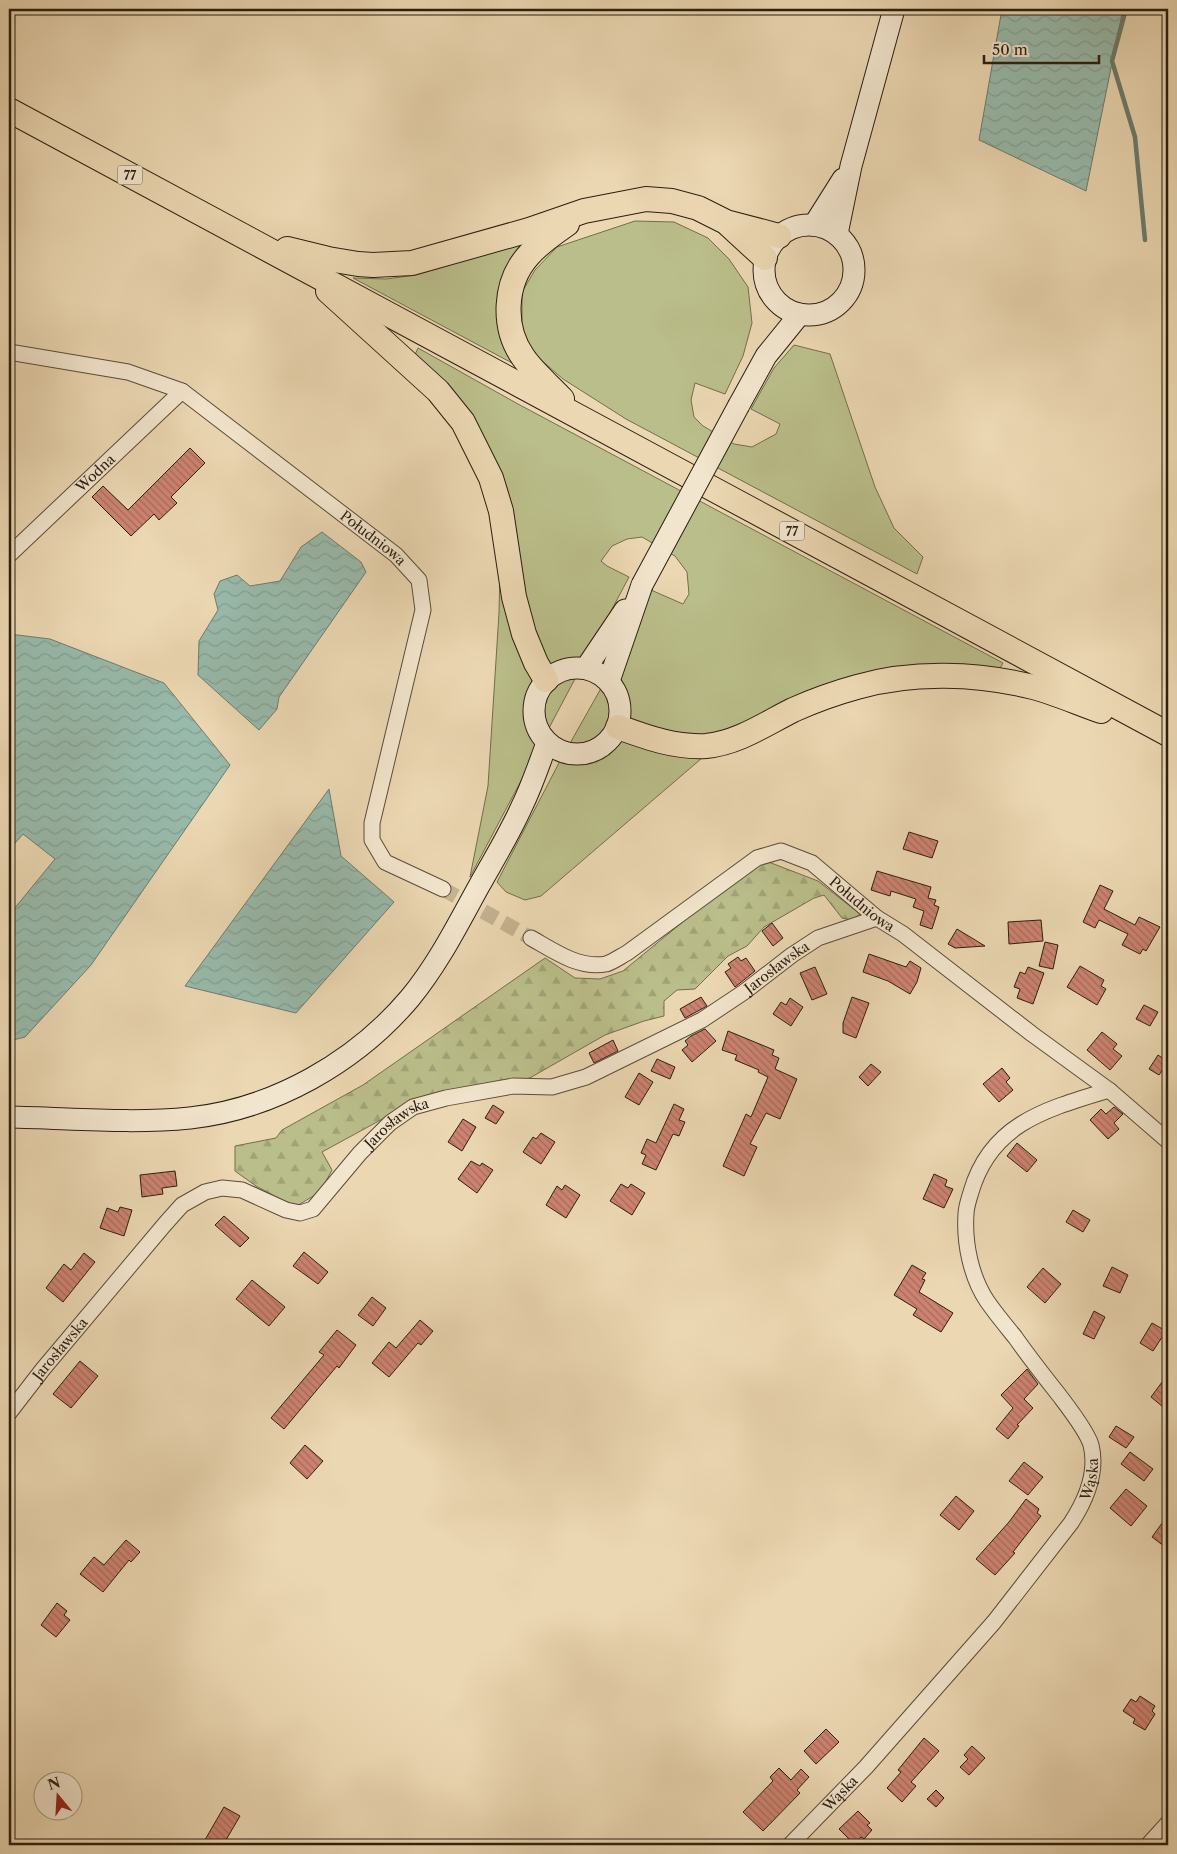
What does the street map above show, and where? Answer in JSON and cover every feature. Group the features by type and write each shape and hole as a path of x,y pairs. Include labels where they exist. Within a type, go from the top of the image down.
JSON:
{"main road":[{"path":"836,234 851,166 894,9"},
{"name":"77","path":"9,110 1168,734"},
{"path":"814,225 851,166"},
{"path":"252,240 328,259 373,265 393,264 434,258 584,211 646,199 672,201 698,208 726,222 779,236"},
{"path":"580,417 529,365 522,355 511,332 508,307 513,281 526,257 546,239 584,211"},
{"path":"726,222 765,258"},
{"path":"802,225 826,228 836,234 847,245 853,259 854,274 850,289 841,301 829,310 815,314 800,314 788,310 778,303 770,293 765,282 765,258 770,246 789,229 802,225"},
{"path":"301,266 438,391 463,422 490,478 501,511 506,552 524,634 536,663 546,680"},
{"path":"766,356 778,303"},
{"path":"586,668 642,585 766,356 800,314"},
{"path":"609,681 642,585"},
{"path":"578,667 586,668 598,673 615,688 620,702 618,727 612,738 592,752 579,755 566,753 556,750 547,743 537,729 533,712 537,695 546,680 561,671 578,667"},
{"path":"618,727 651,739 682,745 706,746 731,741 810,703 858,686 898,678 946,676 996,680 1033,687 1168,734"},
{"path":"9,1117 141,1121 191,1118 259,1102 300,1084 339,1061 372,1036 404,1005 444,951 523,806 547,743"},
{"path":"523,806 566,753"}],"street":[{"name":"Południowa","path":"9,352 128,372 182,391 396,554 419,580 423,610 372,823 372,840 385,862 443,889"},
{"name":"Wodna","path":"9,555 182,391"},
{"name":"Południowa","path":"531,938 565,957 589,965 607,964 627,953 757,858 781,851 812,863 877,918 903,934 1032,1034 1109,1090 1168,1141"},
{"name":"Jarosławska","path":"9,1413 43,1369 182,1205 205,1192 222,1188 242,1190 286,1210 300,1213 313,1209 360,1153 390,1123 413,1107 446,1098 513,1086 552,1087 586,1077 702,1020 818,938 877,918"},
{"name":"Wąska","path":"790,1845 866,1767 988,1629 1080,1509 1093,1476 1094,1456 1090,1442 1072,1413 986,1300 974,1274 967,1248 966,1213 974,1185 987,1155 1011,1130 1044,1112 1109,1090"},
{"path":"1148,1845 1168,1823"}],"green space":[{"path":"635,221 674,222 708,238 729,259 748,287 752,323 743,356 725,394 695,383 691,400 694,417 703,426 734,444 752,447 776,434 780,424 751,409 774,368 794,345 830,354 875,487 894,528 923,557 917,574 626,419 563,379 533,353 522,331 522,292 535,270 557,247"},
{"path":"524,243 506,271 498,301 500,333 512,363 353,278 386,279 416,275"},
{"path":"418,348 518,404 1003,663 999,670 915,667 702,758 541,896 525,900 506,892 497,882 560,761 617,660 651,590 683,604 689,594 687,572 675,556 642,537 627,539 612,546 601,561 629,577 470,877 488,786 499,613 500,566 497,542 478,467 414,357"},
{"path":"766,861 818,881 860,914 852,920 842,918 824,895 814,898 764,927 747,946 728,956 695,989 677,990 664,1001 664,1016 605,1035 528,1079 410,1104 322,1152 332,1170 320,1192 295,1207 256,1186 235,1171 235,1146 276,1138 282,1130 363,1085 545,958 575,978 600,979 623,971 735,879"}],"water":[{"path":"1002,9 1123,9 1086,191 979,140"},
{"path":"322,532 361,562 366,572 279,697 277,709 259,730 198,675 199,641 218,610 214,594 220,581 237,575 250,586 280,581 301,547"},
{"path":"9,634 50,639 164,683 230,765 91,965 25,1037 9,1041 9,915 55,859 23,834 9,850"},
{"path":"329,789 341,856 394,902 296,1013 185,986"}],"building":[{"path":"190,448 205,463 171,497 177,503 159,520 154,514 131,536 92,497 103,486 128,510"},
{"path":"909,832 938,841 932,858 903,849"},
{"path":"877,871 931,887 928,898 936,900 934,905 939,907 932,929 920,925 924,911 913,907 916,899 891,891 890,896 871,890"},
{"path":"1100,885 1113,891 1104,909 1135,925 1139,917 1160,927 1146,951 1143,949 1140,954 1122,945 1128,934 1099,920 1095,928 1083,922"},
{"path":"1041,920 1043,941 1009,944 1008,922"},
{"path":"772,923 783,938 773,946 762,931"},
{"path":"957,929 985,946 955,948 948,944"},
{"path":"1045,942 1058,945 1053,969 1039,966"},
{"path":"869,954 906,967 910,961 921,968 917,982 910,994 888,981 863,972"},
{"path":"738,957 741,961 746,958 755,971 735,987 725,972 731,968 728,964"},
{"path":"1080,966 1104,980 1101,986 1106,989 1097,1005 1067,987"},
{"path":"815,967 827,994 812,1000 800,973"},
{"path":"1028,967 1044,973 1033,1004 1017,998 1020,989 1014,987 1020,972 1025,974"},
{"path":"701,997 707,1006 685,1018 680,1009"},
{"path":"852,997 869,1003 856,1038 843,1033 843,1023"},
{"path":"790,998 803,1007 791,1026 773,1014 781,1002 786,1005"},
{"path":"1144,1005 1158,1012 1150,1026 1136,1019"},
{"path":"705,1029 716,1041 692,1062 682,1050 688,1045 685,1041"},
{"path":"728,1031 774,1050 772,1055 779,1058 775,1069 797,1079 780,1119 766,1113 750,1144 757,1147 744,1176 723,1166 746,1114 751,1117 768,1077 758,1072 759,1070 735,1060 737,1055 722,1050"},
{"path":"1102,1032 1117,1044 1113,1049 1122,1056 1110,1070 1087,1050"},
{"path":"613,1040 618,1051 594,1063 589,1053"},
{"path":"1158,1055 1168,1062 1159,1075 1149,1069"},
{"path":"657,1059 675,1067 670,1079 651,1071"},
{"path":"871,1064 881,1072 868,1086 859,1077"},
{"path":"1002,1068 1010,1078 1006,1082 1013,1090 999,1102 983,1084"},
{"path":"639,1073 653,1082 639,1105 625,1097"},
{"path":"674,1104 684,1109 679,1120 685,1122 679,1136 673,1134 656,1170 642,1164 646,1155 641,1153 647,1139 656,1143"},
{"path":"493,1105 504,1112 496,1124 485,1118"},
{"path":"1114,1107 1123,1114 1114,1123 1119,1129 1108,1139 1090,1120 1101,1109 1106,1114"},
{"path":"463,1119 476,1127 462,1151 448,1142"},
{"path":"541,1133 555,1142 541,1164 523,1152 533,1137 536,1139"},
{"path":"1017,1143 1037,1160 1027,1172 1007,1156"},
{"path":"471,1161 480,1166 482,1163 493,1170 477,1193 458,1179"},
{"path":"175,1171 177,1186 162,1188 163,1194 142,1197 140,1175"},
{"path":"934,1174 947,1180 945,1186 953,1189 944,1208 923,1199"},
{"path":"621,1184 628,1188 631,1184 645,1193 632,1215 610,1201"},
{"path":"565,1185 580,1195 566,1218 546,1205 557,1186 562,1190"},
{"path":"120,1207 132,1210 124,1236 100,1228 107,1208 118,1212"},
{"path":"1073,1210 1090,1220 1083,1232 1066,1222"},
{"path":"224,1216 249,1238 240,1247 215,1225"},
{"path":"304,1252 328,1272 318,1284 293,1266"},
{"path":"84,1253 95,1262 63,1302 46,1288 64,1264 71,1270"},
{"path":"912,1265 926,1273 922,1279 925,1280 919,1292 953,1313 941,1332 913,1315 917,1309 894,1295"},
{"path":"1112,1267 1128,1275 1120,1293 1103,1286"},
{"path":"1043,1268 1061,1284 1045,1303 1027,1287"},
{"path":"252,1280 285,1307 269,1326 236,1299"},
{"path":"372,1297 386,1308 373,1326 358,1315"},
{"path":"1094,1311 1105,1317 1094,1339 1083,1334"},
{"path":"420,1320 433,1331 421,1345 418,1343 389,1377 372,1363 389,1342 396,1348"},
{"path":"1152,1323 1166,1331 1153,1351 1140,1343"},
{"path":"337,1330 356,1345 339,1368 337,1366 284,1429 271,1418 324,1355 319,1352"},
{"path":"80,1361 98,1376 71,1408 53,1394"},
{"path":"1027,1369 1038,1384 1024,1399 1033,1408 1017,1425 1019,1426 1008,1439 996,1429 1013,1408 1001,1395"},
{"path":"1168,1374 1168,1411 1151,1397"},
{"path":"1116,1426 1134,1437 1126,1448 1109,1437"},
{"path":"305,1445 323,1461 307,1479 290,1463"},
{"path":"1130,1452 1153,1469 1144,1481 1121,1464"},
{"path":"1024,1462 1043,1477 1028,1495 1009,1481"},
{"path":"1126,1489 1147,1506 1131,1526 1110,1508"},
{"path":"956,1496 974,1511 959,1530 940,1515"},
{"path":"1026,1499 1039,1509 1037,1513 1041,1516 1013,1552 1015,1553 995,1575 976,1559 1009,1522"},
{"path":"1168,1515 1168,1549 1152,1537"},
{"path":"126,1540 140,1552 131,1562 129,1560 103,1592 80,1574 94,1557 104,1565"},
{"path":"57,1603 67,1611 64,1615 70,1620 56,1637 41,1625"},
{"path":"1140,1696 1155,1706 1152,1711 1155,1714 1145,1730 1133,1723 1135,1719 1123,1711 1131,1699 1136,1702"},
{"path":"826,1729 839,1742 816,1764 804,1751"},
{"path":"924,1738 939,1751 911,1782 916,1786 902,1802 887,1788 901,1772 898,1770"},
{"path":"972,1746 985,1758 969,1775 960,1767 968,1759 964,1755"},
{"path":"779,1768 791,1780 801,1769 809,1777 797,1790 800,1793 763,1831 743,1812 773,1781 770,1777"},
{"path":"936,1790 944,1798 936,1807 927,1799"},
{"path":"224,1807 240,1816 223,1845 202,1845"},
{"path":"858,1811 870,1823 867,1825 872,1830 864,1839 861,1837 854,1844 839,1829"}],"waterway":[{"path":"1126,9 1112,61 1135,137 1145,240"}],"tunnel":[{"path":"443,889 531,938"}]}
